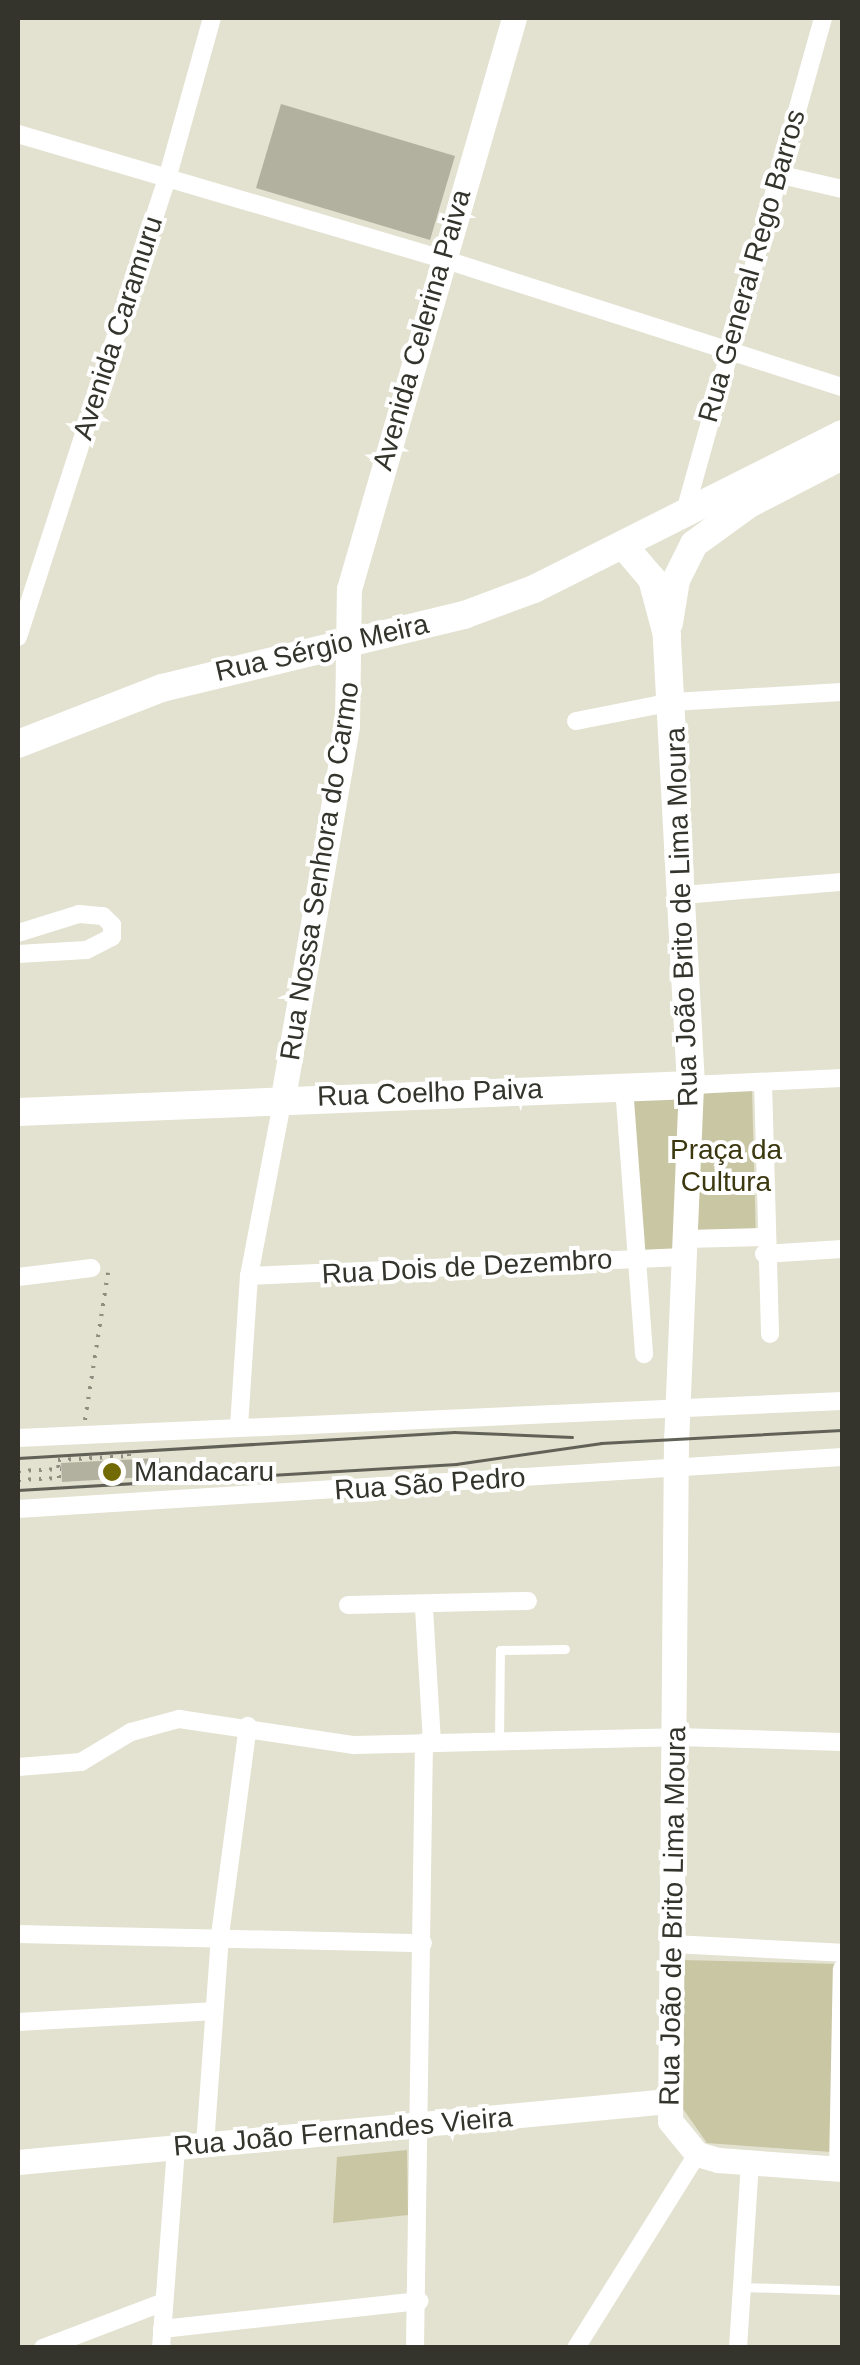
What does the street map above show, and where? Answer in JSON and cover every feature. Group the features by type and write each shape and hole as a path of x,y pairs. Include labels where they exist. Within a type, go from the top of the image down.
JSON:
{"main road":[{"name":"Rua Sérgio Meira","path":"18,744 180,682 348,645 534,589 842,434"},
{"path":"667,635 676,580 694,544 749,504 842,456"},
{"path":"623,545 652,579 667,635"},
{"name":"Rua João Brito de Lima Moura","path":"667,635 691,1085"},
{"name":"Rua Coelho Paiva","path":"18,1112 283,1097 691,1085"}],"street":[{"name":"Avenida Caramuru","path":"18,638 167,179 212,18"},
{"name":"Avenida Celerina Paiva","path":"348,645 350,589 514,18"},
{"name":"Rua General Rego Barros","path":"684,515 726,346 823,18"},
{"path":"18,134 443,258 726,346 842,387"},
{"path":"777,174 842,188"},
{"name":"Rua Nossa Senhora do Carmo","path":"283,1097 347,726 348,645"},
{"path":"576,721 672,702 842,692"},
{"path":"683,895 842,882"},
{"path":"18,933 79,914 112,924 112,936 86,950 18,954"},
{"name":"Rua Coelho Paiva","path":"691,1085 842,1078"},
{"path":"762,1082 764,1246 770,1334"},
{"name":"Rua João Brito de Lima Moura","path":"676,1438 691,1085"},
{"path":"624,1087 644,1354"},
{"path":"239,1426 250,1276 283,1097"},
{"name":"Rua Dois de Dezembro","path":"250,1276 636,1259 685,1248 764,1246 842,1250"},
{"path":"18,1277 92,1268"},
{"path":"18,1438 679,1404 842,1401"},
{"name":"Rua João de Brito Lima Moura","path":"676,1438 674,1944 668,2100 670,2122 698,2154"},
{"name":"Rua São Pedro","path":"18,1509 842,1457"},
{"path":"348,1605 424,1608 528,1601"},
{"path":"415,2348 419,2302 428,1742 424,1608"},
{"path":"18,1767 81,1762 131,1732 179,1719 248,1726 320,1744 676,1737 842,1742"},
{"path":"205,2145 212,2011 248,1726"},
{"path":"18,1934 220,1935 423,1943"},
{"path":"674,1944 842,1953"},
{"path":"576,2348 698,2154 750,2164 840,2169 842,1969"},
{"path":"18,2022 212,2011"},
{"name":"Rua João Fernandes Vieira","path":"18,2162 668,2100"},
{"path":"176,2147 161,2338 419,2302"},
{"path":"738,2348 750,2164"},
{"path":"44,2348 164,2302"}],"lane":[{"path":"499,1741 500,1650 565,1650"},
{"path":"742,2287 842,2290"}],"path":[{"path":"82,1435 110,1278 92,1268"},
{"path":"18,1480 59,1478 58,1460 130,1456 129,1446"},
{"path":"18,1471 62,1468"}],"green space":[{"name":"Praça da Cultura","path":"752,1090 756,1242 696,1242 699,1094"},
{"name":"Praça da Cultura","path":"630,1093 681,1094 679,1250 639,1250"},
{"path":"682,1960 837,1964 831,2152 707,2143 676,2099"},
{"path":"407,2150 408,2215 333,2223 337,2157"}],"building":[{"path":"281,104 455,156 430,240 256,188"},
{"name":"Mandacaru","path":"160,1458 162,1476 62,1482 61,1463"}],"tram line":[{"path":"18,1490 456,1464 601,1443 842,1430"},
{"path":"18,1458 454,1432 572,1437"}],"place":[{"name":"Mandacaru","path":"112,1472"}]}
